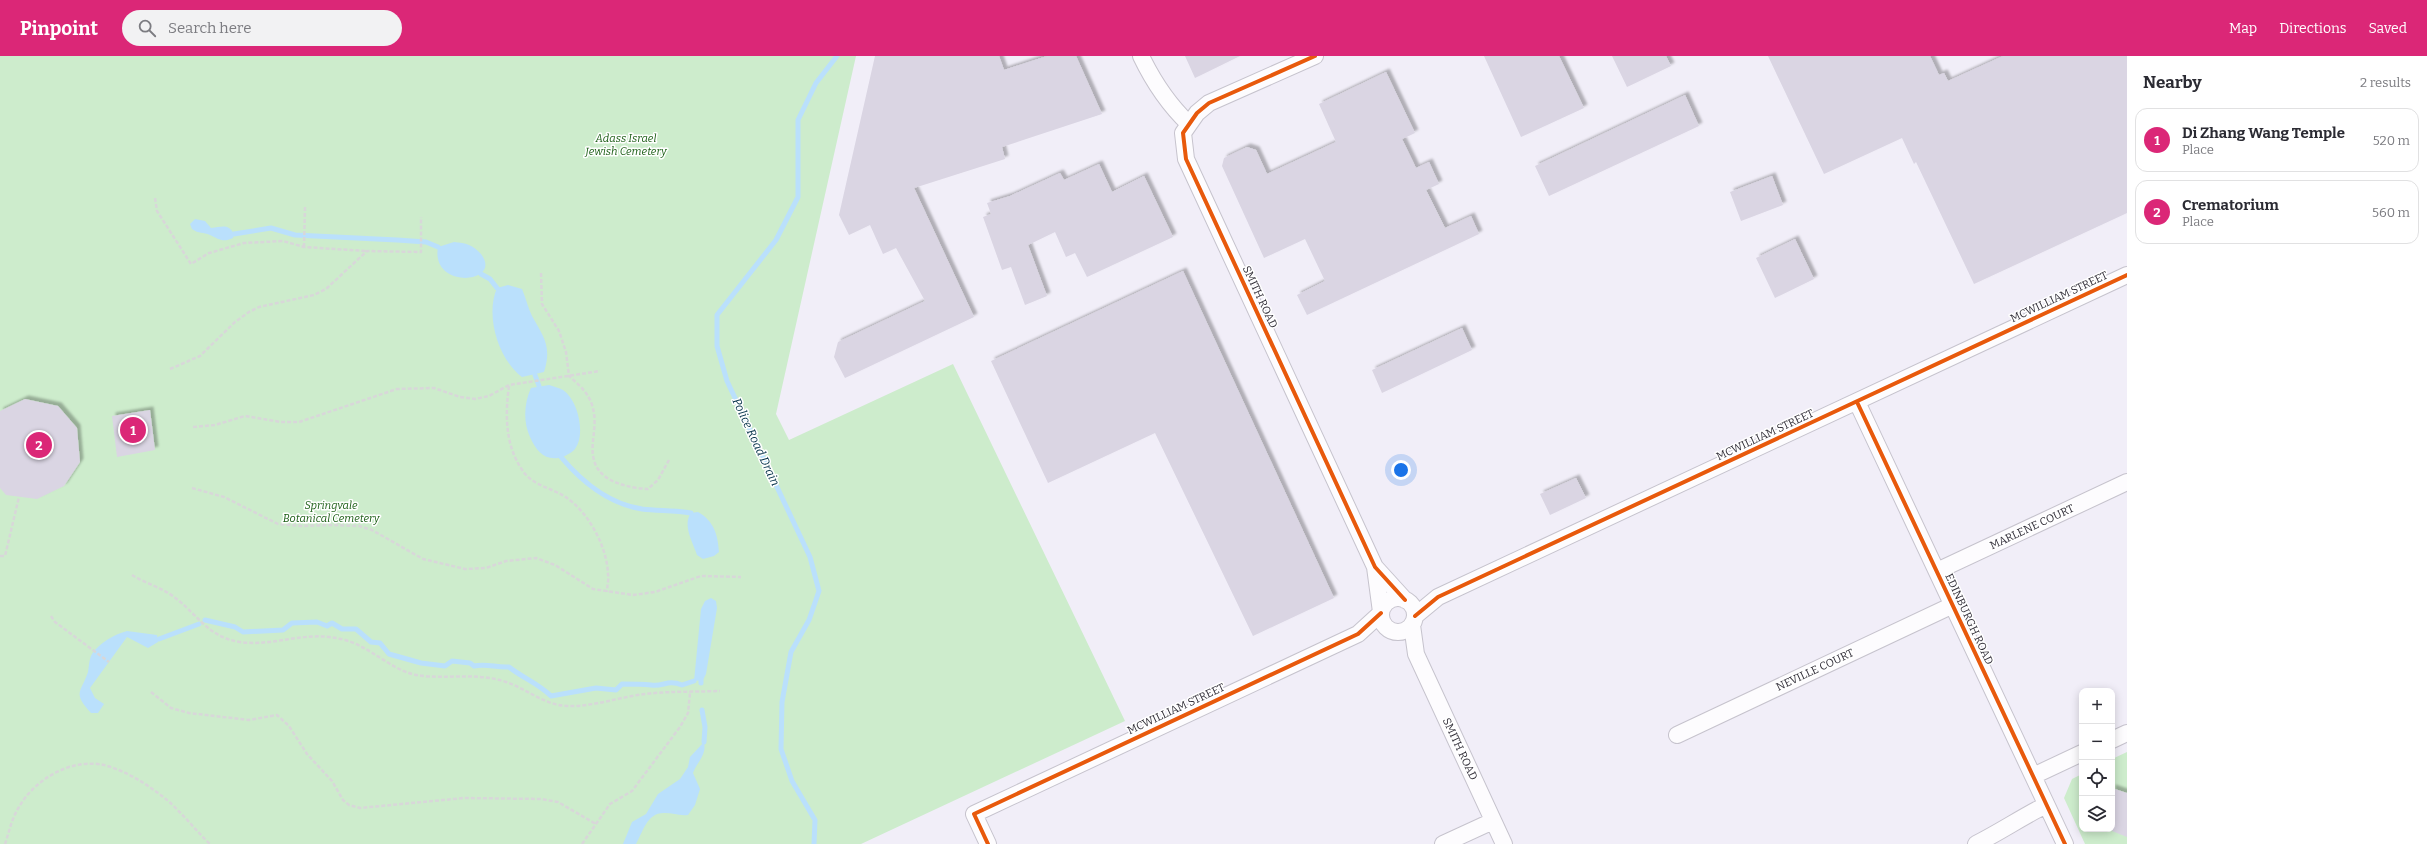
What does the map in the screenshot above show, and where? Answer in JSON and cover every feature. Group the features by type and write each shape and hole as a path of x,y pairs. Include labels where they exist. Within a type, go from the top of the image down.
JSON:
{"street":[{"path":"1141,56 1153,80 1178,114 1189,124"},
{"name":"SMITH ROAD","path":"1315,56 1209,103 1197,113 1183,133 1186,159 1375,567 1381,613"},
{"name":"MCWILLIAM STREET","path":"1406,600 1438,597 2127,275"},
{"name":"EDINBURGH ROAD","path":"1857,402 2065,844"},
{"name":"MARLENE COURT","path":"1937,571 2127,482"},
{"name":"SMITH ROAD","path":"1375,567 1406,600"},
{"name":"MCWILLIAM STREET","path":"1414,621 1438,597"},
{"path":"1391,600 1406,600 1413,607 1414,621 1405,631 1392,631 1382,622 1381,613 1386,602 1391,600"},
{"name":"NEVILLE COURT","path":"1677,735 1953,605"},
{"name":"MCWILLIAM STREET","path":"988,844 974,814 1358,634 1381,613"},
{"name":"SMITH ROAD","path":"1414,621 1416,654 1504,844"},
{"name":"SMITH ROAD","path":"1392,631 1416,654"},
{"name":"MCWILLIAM STREET","path":"1358,634 1392,631"},
{"path":"2115,739 2127,733"},
{"path":"2033,776 2079,754"},
{"path":"1976,844 2001,832 2020,818 2049,810"},
{"path":"1443,844 1493,821"}],"path":[{"path":"155,198 157,211 191,264 209,253 244,243 283,241 304,247 367,252 420,252 421,218"},
{"path":"304,247 305,207"},
{"path":"170,369 200,356 236,322 249,312 259,307 314,295 326,289 367,252"},
{"path":"541,273 542,304 559,331 566,352 569,376 585,391 592,403 595,418 594,461 600,472 612,481 630,488 648,489 658,480 669,460"},
{"path":"193,427 215,426 245,416 281,422 299,422 397,389 434,388 475,399 489,396 509,385 600,371"},
{"path":"509,385 506,408 507,432 514,454 523,472 534,481 565,497 579,510 592,527 606,562 608,575 607,592"},
{"path":"192,488 224,498 278,524 301,526 359,526 372,530 424,559 445,566 465,569 486,568 506,561 536,558 555,565 592,589 633,595 661,590 701,576 741,577"},
{"path":"0,556 5,556 19,497"},
{"path":"132,575 168,593 207,629 223,637 239,642 258,643 301,636 327,635 347,640 393,667 414,674 488,677 507,682 550,703 567,706 659,693 720,691"},
{"path":"51,616 55,622 109,662"},
{"path":"150,692 171,708 189,713 249,720 277,715 289,726 307,754 332,781 348,805 360,808 464,798 541,799 558,802 596,824"},
{"path":"582,844 610,804 632,792 680,728 688,713 690,692"},
{"path":"5,844 19,807 34,787 56,773 75,766 94,764 122,772 159,793 186,817 210,844"}],"green space":[{"name":"Springvale Botanical Cemetery","path":"0,56 856,56 776,414 789,440 953,364 1125,721 861,844 0,844"},
{"path":"2127,752 2127,844 2085,844 2080,832 2115,832 2115,758"},
{"path":"2079,776 2079,831 2064,798 2072,779"}],"water":[{"path":"195,219 205,221 211,228 229,228 234,234 233,238 221,240 208,234 194,231 190,224"},
{"path":"454,242 469,245 481,254 485,264 483,272 475,276 465,278 454,276 445,270 438,261 438,247"},
{"path":"508,285 522,289 531,313 546,342 547,356 544,372 522,377 506,359 500,348 493,323 492,311 497,288"},
{"path":"549,385 563,390 568,395 573,401 579,418 580,435 575,449 559,458 548,457 539,452 533,443 525,419 527,400 531,388"},
{"path":"698,512 708,520 714,529 719,552 714,556 703,559 697,555 688,528 691,513"},
{"path":"711,598 716,601 717,608 706,674 703,680 694,681 701,609 705,601"},
{"path":"127,631 157,635 158,642 148,648 127,637 90,688 95,698 104,704 98,713 91,713 82,701 80,692 88,672 91,656 103,643 117,634"},
{"path":"704,742 705,747 703,755 693,773 700,789 695,805 688,815 665,813 654,816 646,824 636,844 623,844 632,822 646,814 658,794 680,779 688,767 690,757"}],"building":[{"path":"875,56 999,56 1004,70 1047,56 1076,56 1102,114 1002,147 1005,159 914,188 974,317 845,378 834,357 838,342 925,301 896,248 883,254 870,225 849,235 839,215"},
{"path":"1185,56 1240,56 1195,78"},
{"path":"1484,56 1559,56 1584,108 1521,137"},
{"path":"1612,56 1666,56 1671,66 1627,87"},
{"path":"1768,56 1930,56 1939,75 1944,73 1948,81 2003,56 2127,56 2127,213 1974,284 1916,162 1914,164 1902,138 1824,174"},
{"path":"1386,72 1415,133 1402,139 1416,168 1429,162 1439,184 1426,190 1445,228 1471,216 1479,234 1307,315 1297,295 1325,281 1305,239 1264,258 1222,166 1224,158 1247,147 1256,150 1267,174 1336,142 1319,104"},
{"path":"1685,95 1699,126 1549,196 1535,166"},
{"path":"1099,164 1112,192 1144,176 1173,237 1087,277 1075,253 1066,257 1055,232 1028,245 1047,296 1025,305 1011,267 1002,270 983,217 991,214 987,203 1010,196 1060,173 1064,180"},
{"path":"1772,176 1783,205 1741,221 1730,192"},
{"path":"1795,239 1814,279 1775,298 1756,258"},
{"path":"1183,271 1334,598 1253,636 1155,433 1048,483 991,361"},
{"path":"1462,328 1472,350 1382,393 1372,370"},
{"path":"25,399 58,406 77,428 80,462 64,486 37,499 6,495 0,488 0,411"},
{"path":"150,410 155,450 117,457 112,416"},
{"path":"1576,478 1586,498 1550,515 1540,494"},
{"path":"2115,789 2127,793 2127,837 2114,832"}],"waterway":[{"name":"Police Road Drain","path":"814,844 815,820 792,781 781,749 782,702 791,652 809,620 819,591 810,557 727,381 717,346 717,315 776,240 798,197 798,120 816,83 837,56"},
{"path":"234,234 271,228 295,235 426,242 438,247"},
{"path":"481,274 490,279 497,288"},
{"path":"535,375 539,386"},
{"path":"561,457 587,483 607,497 618,502 642,509 691,513"},
{"path":"205,620 235,627 243,632 283,630 292,623 317,622 327,626 332,623 342,629 356,629 371,642 380,643 389,654 421,663 445,666 452,661 470,663 474,666 483,665 509,667 551,696 596,688 616,690 622,684 659,685 677,683 682,685 694,681"},
{"path":"159,639 199,624"},
{"path":"702,710 705,727 704,742"}],"cycle path":[{"path":"1315,56 1209,103 1197,113 1183,133 1186,159 1375,567 1405,600"},
{"path":"1415,616 1438,597 2127,275"},
{"path":"1857,402 2065,844"},
{"path":"988,844 974,814 1358,634 1381,613"}],"place":[{"name":"Di Zhang Wang Temple","path":"133,430"},
{"name":"Crematorium","path":"39,445"}],"park label":[{"name":"Adass Israel Jewish Cemetery","path":"626,144"}]}
